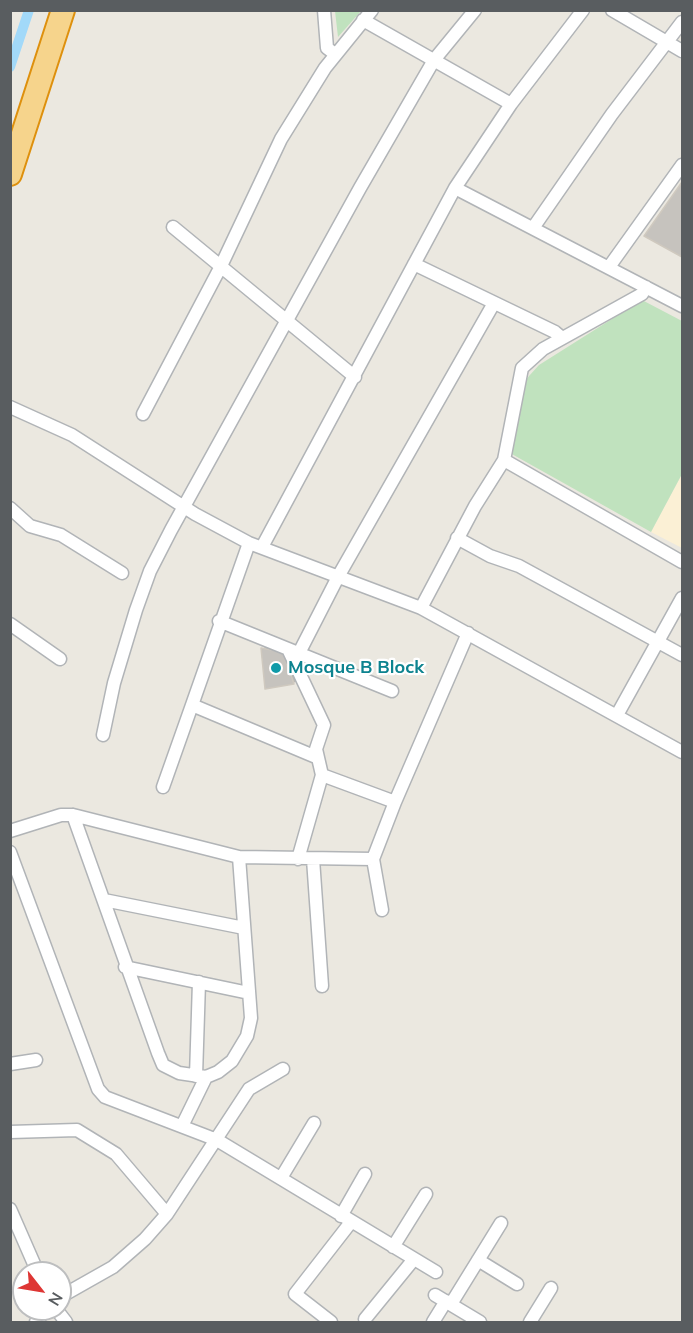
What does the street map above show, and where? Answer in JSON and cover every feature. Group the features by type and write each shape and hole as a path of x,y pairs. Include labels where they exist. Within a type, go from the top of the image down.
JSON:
{"highway":[{"path":"10,174 63,10"}],"street":[{"path":"324,10 327,48 335,54"},
{"path":"103,735 114,683 143,591 155,561 286,321 434,60 475,10"},
{"path":"262,548 455,188 511,104 583,10"},
{"path":"612,10 682,51"},
{"path":"143,414 220,268 281,139 335,54 368,15 434,60 511,104"},
{"path":"533,228 612,114 682,22"},
{"path":"609,267 682,165"},
{"path":"455,188 682,306"},
{"path":"173,227 355,377"},
{"path":"414,264 555,332 561,337"},
{"path":"421,608 457,538 504,460 522,368 561,337 642,294 646,286"},
{"path":"293,651 339,575 494,303"},
{"path":"10,407 72,435 195,514 249,543 339,575 421,608 682,752"},
{"path":"504,460 682,562"},
{"path":"10,508 30,526 61,535 123,573"},
{"path":"457,538 490,556 519,566 682,655"},
{"path":"164,787 219,621 249,543"},
{"path":"617,715 682,598"},
{"path":"219,621 392,691"},
{"path":"10,624 60,659"},
{"path":"382,910 373,859 395,802 468,633"},
{"path":"293,651 324,721 316,757 322,775 298,859"},
{"path":"192,705 316,757"},
{"path":"322,775 395,802"},
{"path":"10,831 61,815 73,815 239,856 373,859"},
{"path":"73,815 125,966 163,1065 179,1073 201,1076 225,1068 241,1048 251,1018 239,856"},
{"path":"10,852 98,1089 112,1102 217,1140 436,1272"},
{"path":"313,859 322,986"},
{"path":"104,900 244,928"},
{"path":"125,966 249,993"},
{"path":"182,1126 201,1076 199,982"},
{"path":"10,1064 36,1060"},
{"path":"72,1290 127,1257 167,1214 249,1089 283,1069"},
{"path":"281,1178 314,1124"},
{"path":"10,1132 76,1130 116,1154 167,1214"},
{"path":"331,1323 295,1294 346,1219 364,1174"},
{"path":"393,1247 426,1194"},
{"path":"10,1209 33,1261"},
{"path":"434,1323 444,1300 478,1260 501,1223"},
{"path":"365,1319 414,1259"},
{"path":"478,1260 517,1284"},
{"path":"530,1323 551,1288"},
{"path":"444,1300 480,1323"}],"shaded area":[{"path":"682,474 682,548 651,532"}],"green space":[{"path":"335,11 361,11 338,37"},
{"path":"642,300 682,321 682,474 651,532 510,453 526,380 529,376 539,365"}],"building":[{"path":"682,182 682,257 644,236"},
{"name":"Mosque B Block","path":"261,648 283,652 294,684 265,689"}],"waterway":[{"path":"10,67 29,10"}],"place":[{"name":"Mosque B Block","path":"276,668"}]}
